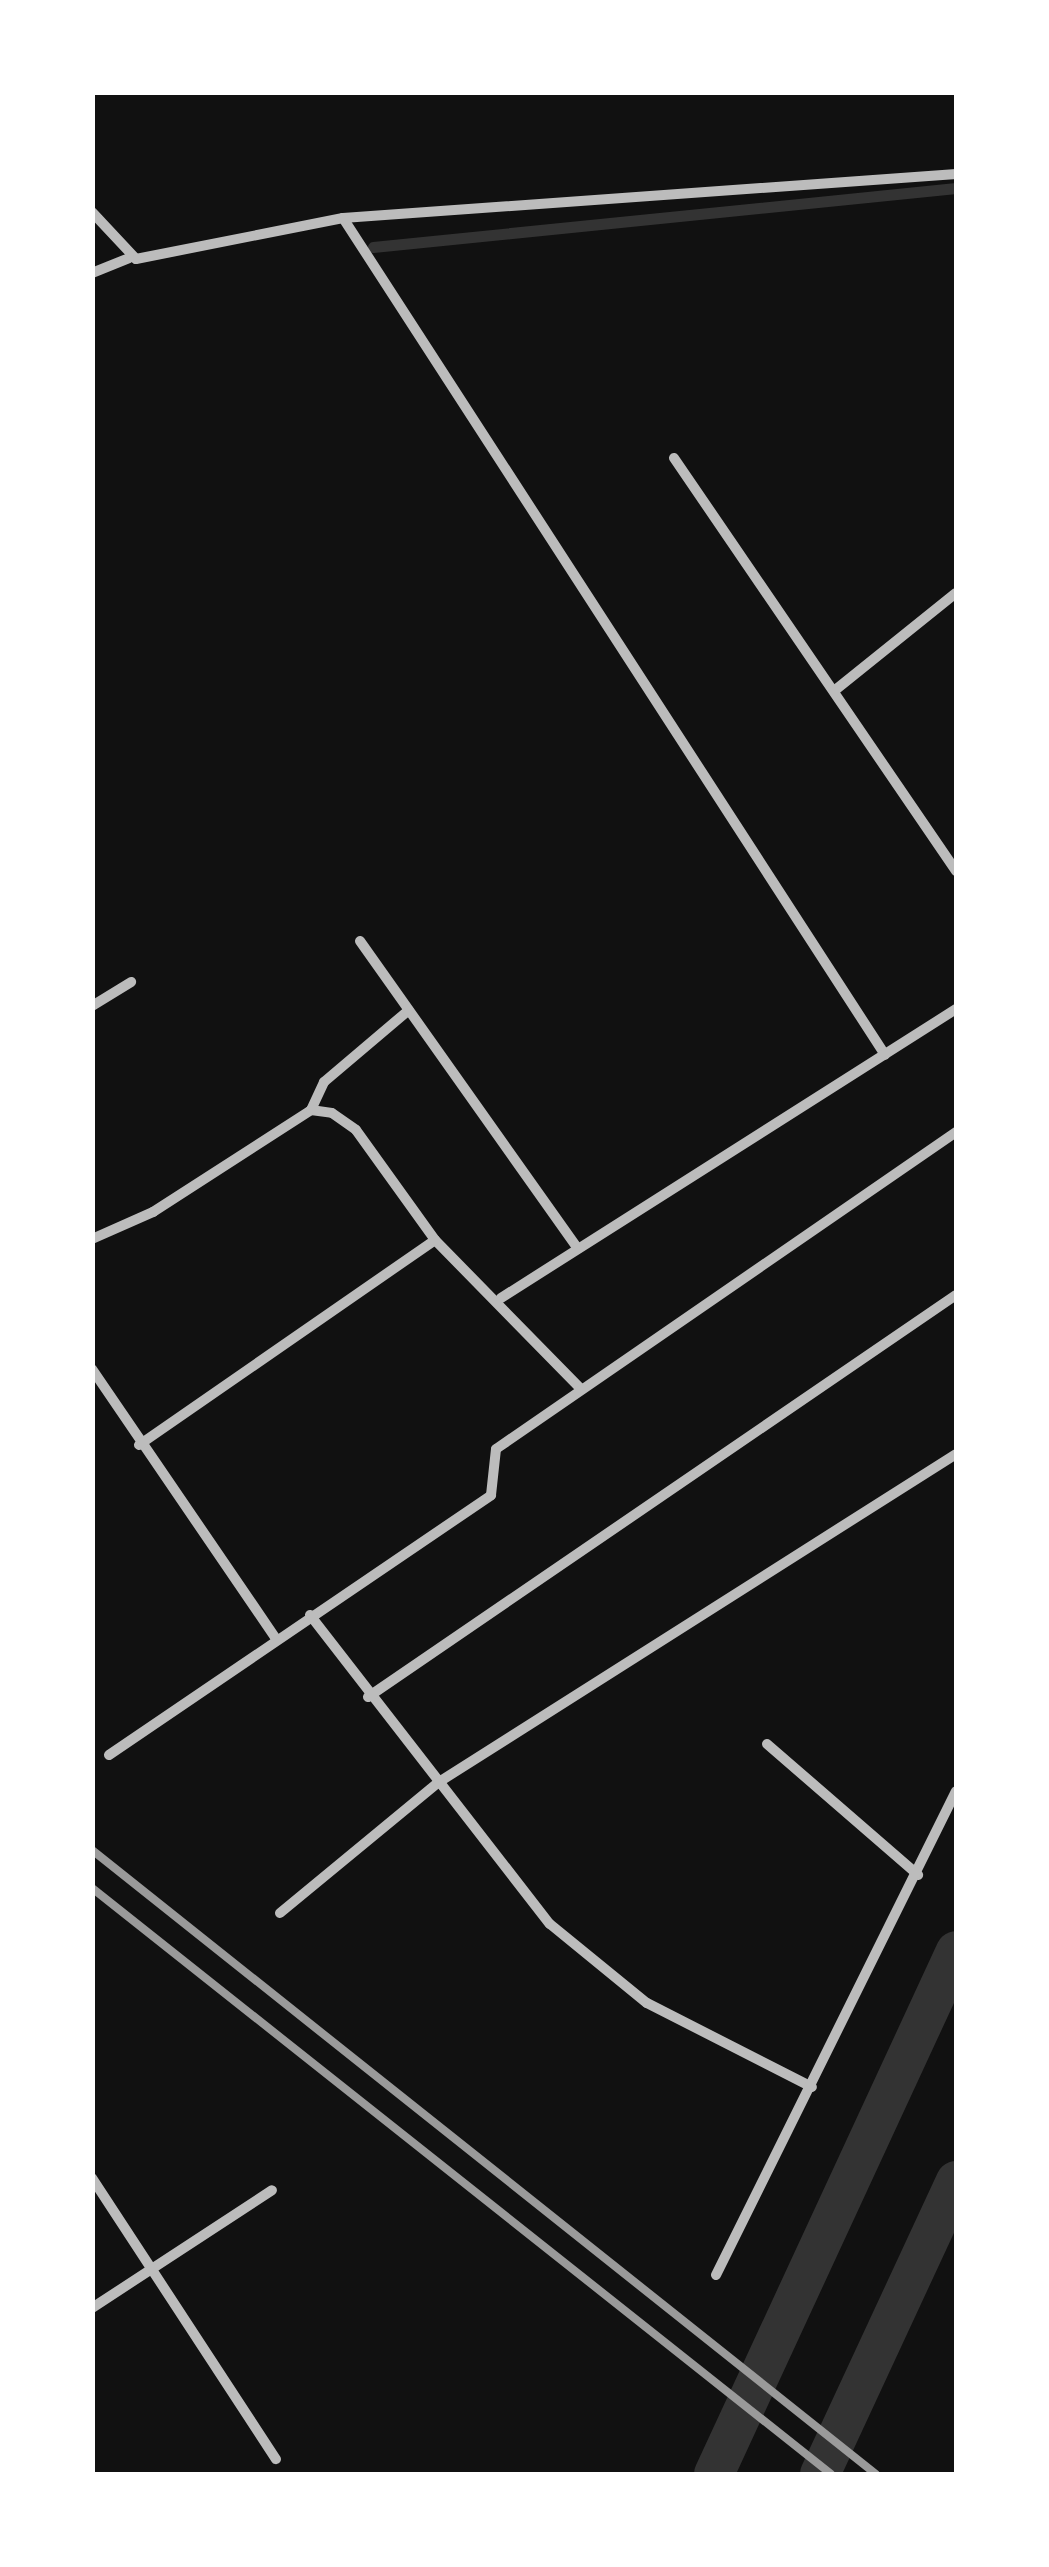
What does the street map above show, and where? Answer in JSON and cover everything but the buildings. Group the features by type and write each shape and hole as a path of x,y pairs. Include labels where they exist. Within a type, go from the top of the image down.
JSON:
{"street":[{"path":"92,273 128,258 343,218 956,174"},
{"path":"92,212 128,258"},
{"path":"343,218 884,1055"},
{"path":"674,458 956,870"},
{"path":"834,691 956,592"},
{"path":"360,941 578,1249"},
{"path":"92,1006 131,982"},
{"path":"501,1298 956,1009"},
{"path":"92,1239 153,1212 310,1110 324,1082 409,1010"},
{"path":"310,1110 356,1130 434,1240 501,1298 581,1389"},
{"path":"109,1755 274,1636 491,1494 496,1449 956,1132"},
{"path":"138,1445 434,1240"},
{"path":"368,1698 952,1298 956,1313"},
{"path":"92,1369 138,1445 274,1636"},
{"path":"280,1913 438,1782 956,1454"},
{"path":"310,1614 368,1698 550,1924 633,1992 812,2087"},
{"path":"766,1744 918,1875"},
{"path":"716,2274 918,1875 956,1790"},
{"path":"92,2178 276,2459"},
{"path":"92,2308 272,2190"}],"waterway":[{"path":"373,247 956,188"},
{"path":"714,2474 956,1951"},
{"path":"820,2474 956,2181"}],"railway":[{"path":"92,1850 876,2474"},
{"path":"92,1888 831,2474"}]}
